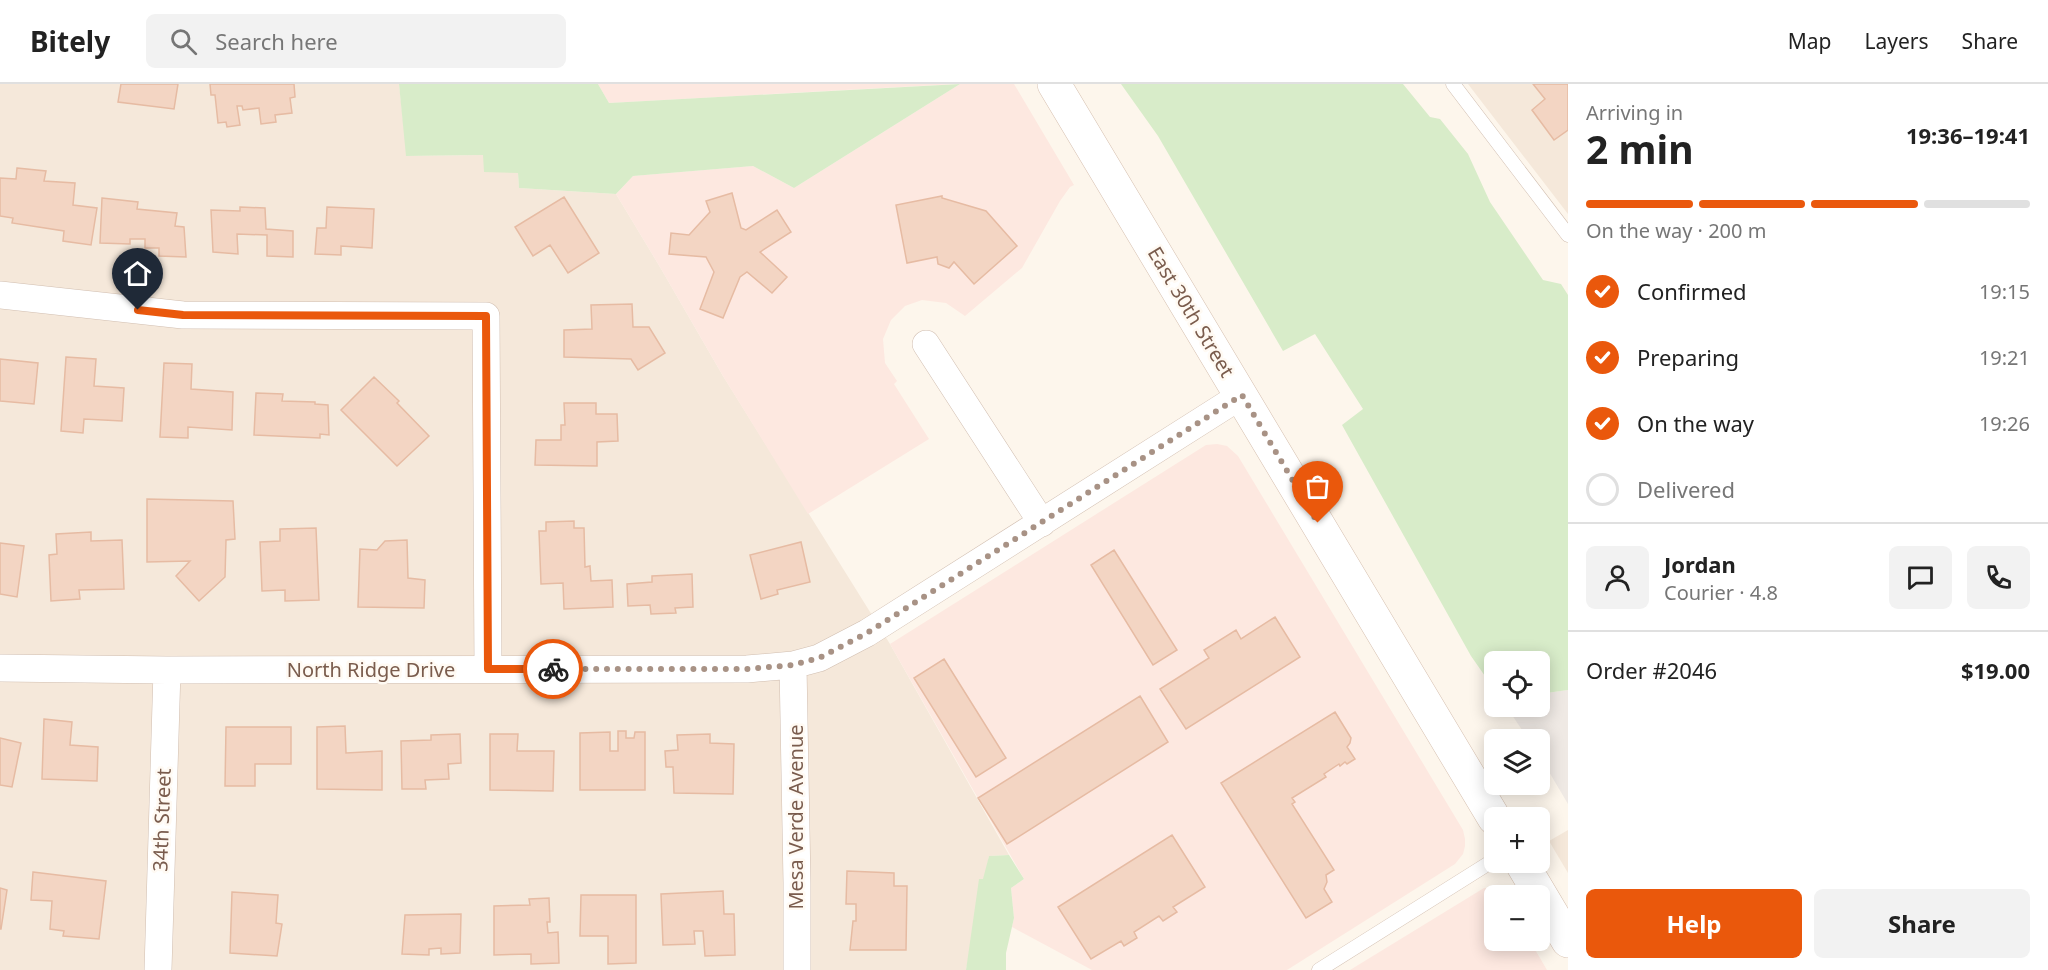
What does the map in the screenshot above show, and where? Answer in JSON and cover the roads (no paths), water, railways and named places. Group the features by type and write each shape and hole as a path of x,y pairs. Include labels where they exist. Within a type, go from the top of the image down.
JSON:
{"main road":[{"name":"East 30th Street","path":"1054,84 1487,807"},
{"path":"1528,873 1568,941"}],"street":[{"path":"0,295 183,315 486,316 488,669"},
{"path":"926,344 1042,523"},
{"name":"North Ridge Drive","path":"0,668 747,669 793,665 819,658 867,633 1242,395"},
{"name":"Mesa Verde Avenue","path":"793,665 797,883 796,970"},
{"name":"34th Street","path":"158,970 166,670"}],"lane":[{"path":"1453,84 1568,235"},
{"path":"1319,970 1484,866"}]}
